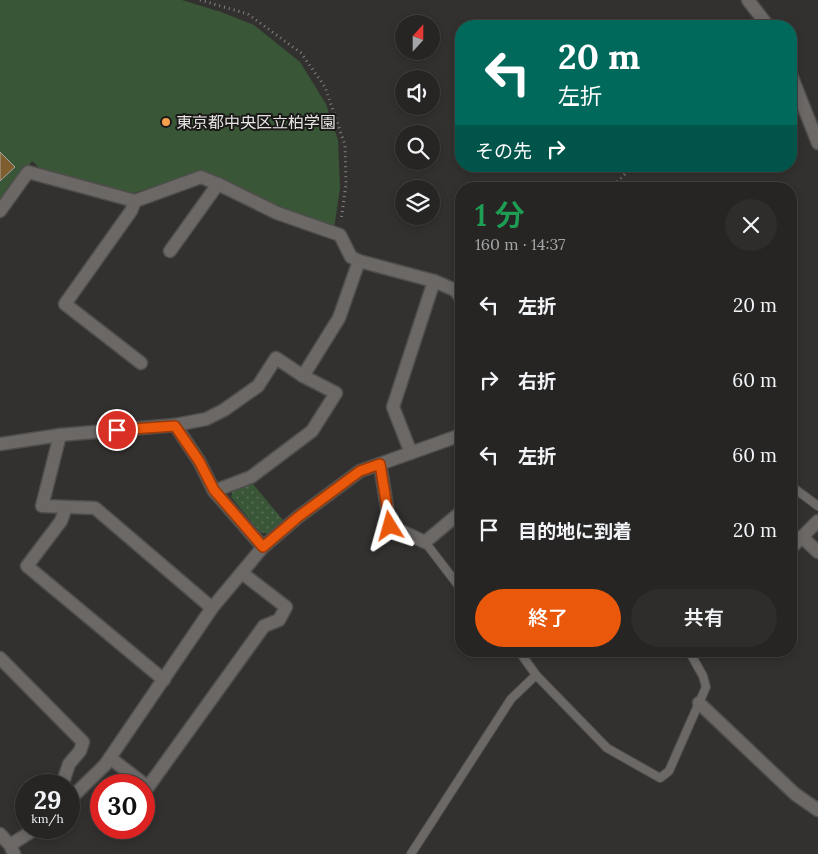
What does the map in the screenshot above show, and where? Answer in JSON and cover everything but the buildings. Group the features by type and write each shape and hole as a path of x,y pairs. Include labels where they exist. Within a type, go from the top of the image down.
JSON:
{"street":[{"path":"748,0 763,20"},
{"path":"797,90 818,143"},
{"path":"0,211 28,172 134,201 201,178 218,184 276,213 340,235 351,257 359,261 434,281 455,290"},
{"path":"170,251 218,184"},
{"path":"134,201 131,211 65,304 141,363"},
{"path":"303,376 339,318 359,261"},
{"path":"411,453 393,407 434,281"},
{"path":"0,444 60,435 175,426 206,419 224,410 258,386 276,358 303,376 336,393 312,431 251,478 214,490"},
{"path":"175,426 199,461 214,490 263,547"},
{"path":"60,435 42,506 94,508 212,608"},
{"path":"80,789 110,758 212,608 263,547 298,517 360,471 455,437"},
{"path":"380,464 390,526 425,542 455,517"},
{"path":"66,507 61,521 28,566 164,680"},
{"path":"797,543 818,521"},
{"path":"802,538 818,552"},
{"path":"110,758 148,787 264,626 279,620 286,607 242,573"},
{"path":"0,658 83,742 80,751 69,764 66,774"},
{"path":"699,703 795,794 818,810"},
{"path":"0,834 12,850 24,839"}],"lane":[{"path":"797,490 818,506"},
{"path":"425,542 455,580"},
{"path":"523,657 536,675 607,748 660,778 669,771 706,687 703,676 692,657"},
{"path":"411,854 511,699 536,675"}],"path":[{"path":"200,0 248,14 301,53 325,87 345,145 346,184 340,235"},
{"path":"617,182 627,172"}],"green space":[{"name":"東京都中央区立柏学園","path":"0,0 182,0 254,25 300,62 326,104 338,140 340,188 334,229 289,213 199,173 134,193 44,172 32,161 0,204"},
{"path":"253,484 283,520 268,534 260,532 231,497 233,490"}],"place":[{"name":"東京都中央区立柏学園","path":"166,122"}],"route":[{"path":"117,430 175,426 199,461 214,490 263,547 298,517 360,471 380,464 390,526"}]}
